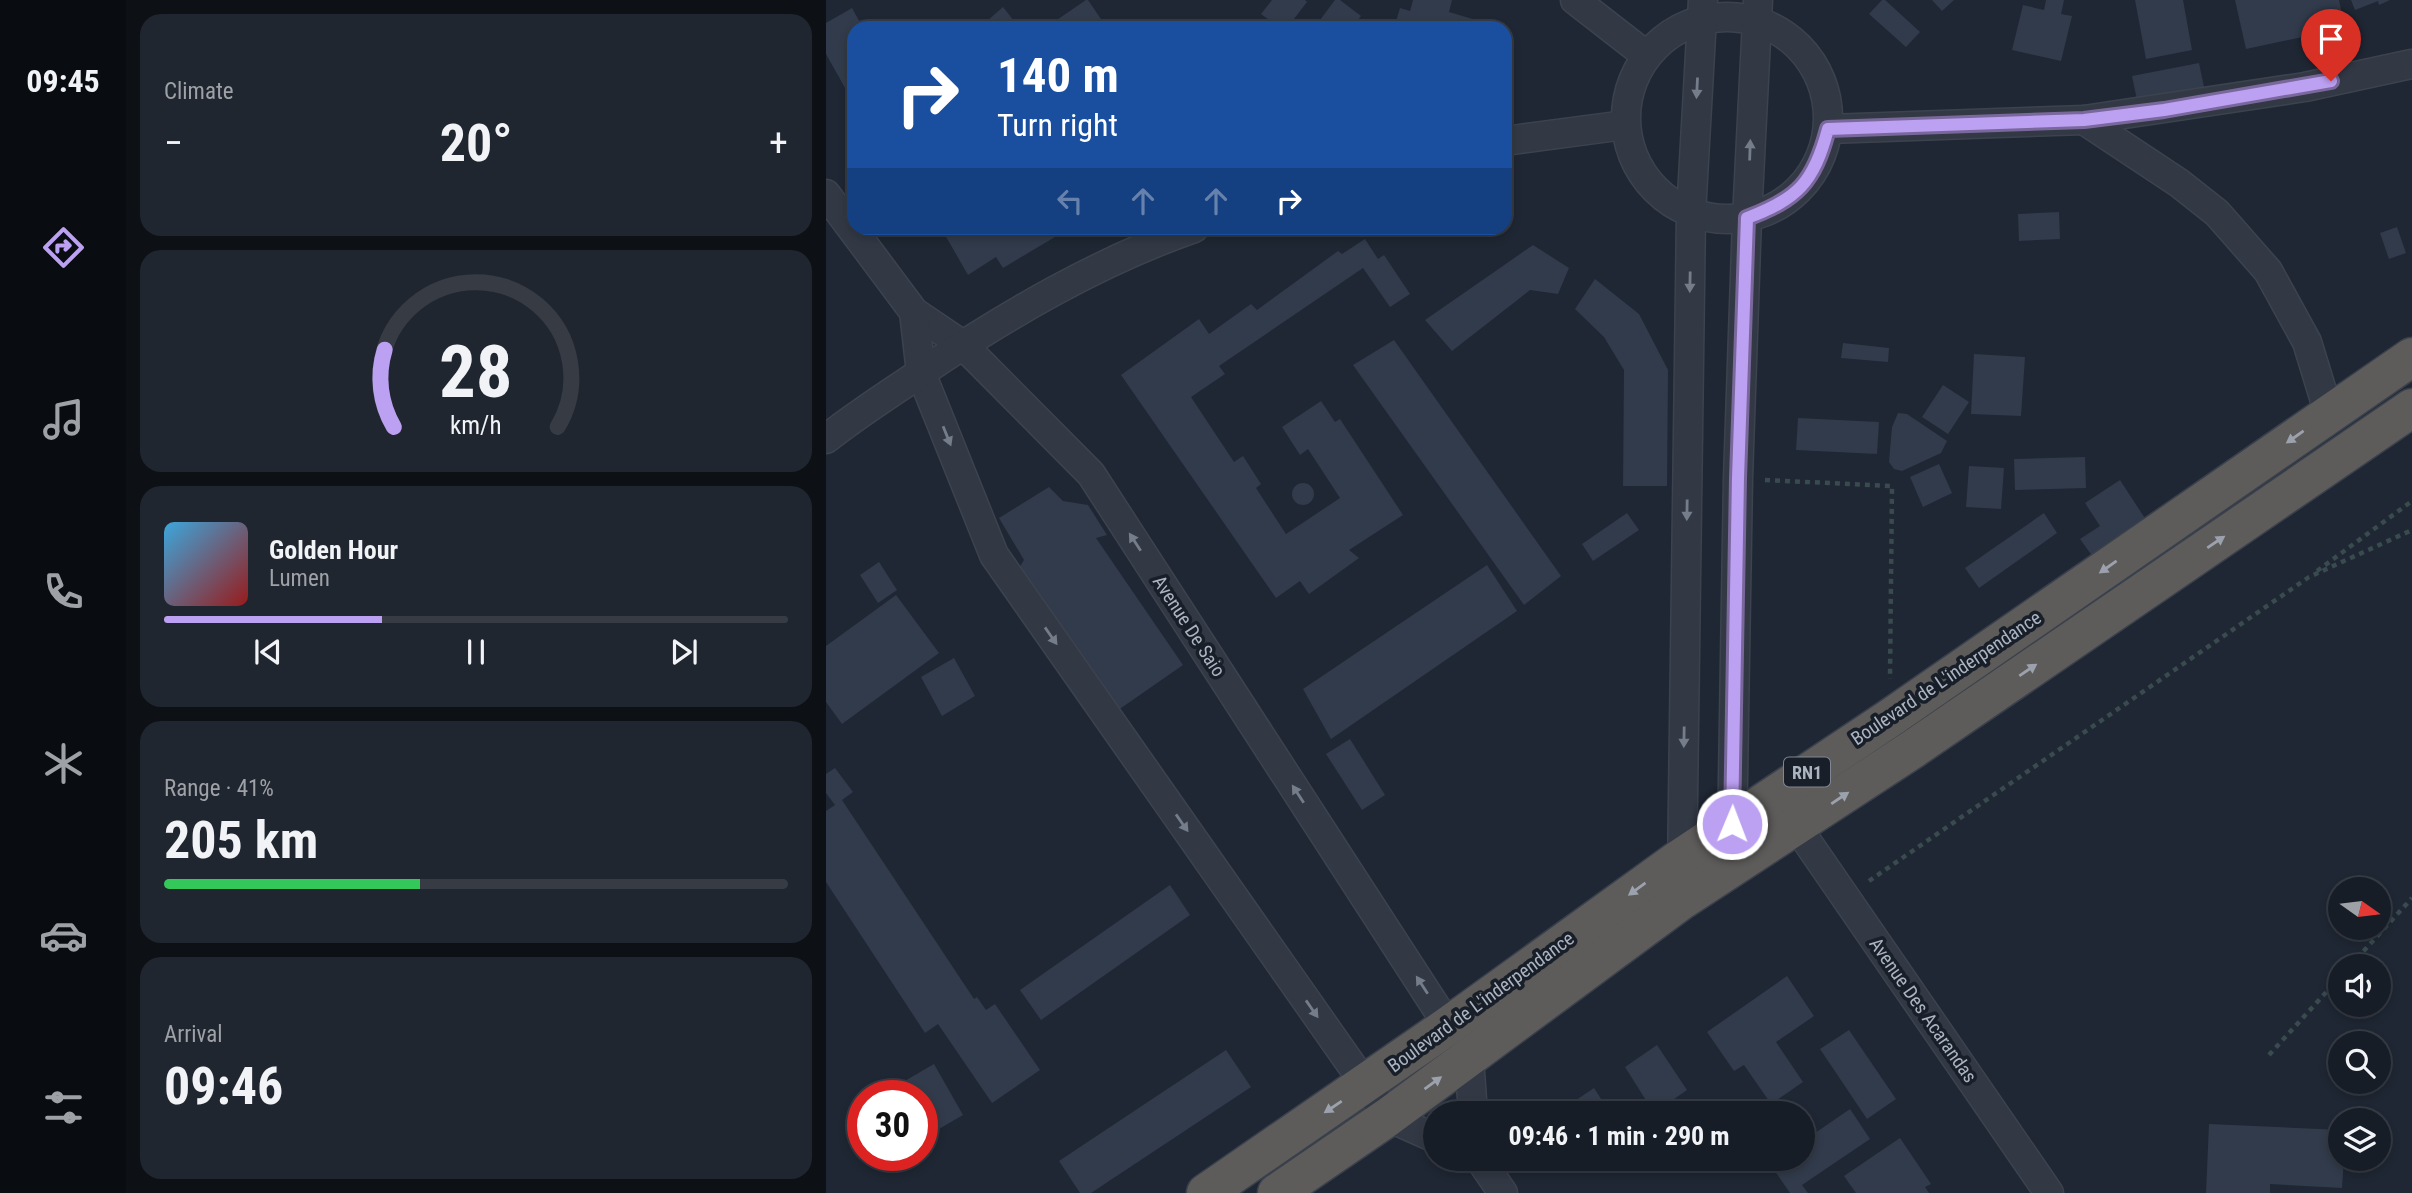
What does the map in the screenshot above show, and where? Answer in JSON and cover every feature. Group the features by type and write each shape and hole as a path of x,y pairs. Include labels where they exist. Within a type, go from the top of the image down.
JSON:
{"highway":[{"name":"Boulevard de L'inderpendance","path":"1206,1193 1448,1027 1682,857 1890,718 2412,357"},
{"name":"Boulevard de L'inderpendance","path":"1277,1193 1388,1117 1682,900 1797,827 2412,408"}],"street":[{"path":"1575,0 1647,56"},
{"path":"1702,10 1647,56 1634,77 1627,100 1625,125 1631,153 1645,179 1665,200 1691,214 1718,220 1747,218 1777,207 1802,187 1819,160 1828,129 1824,89 1816,71 1791,39 1774,28 1757,10"},
{"path":"1702,10 1728,17 1757,10"},
{"path":"1682,900 1691,214 1702,10"},
{"path":"1733,867 1738,478 1757,10"},
{"path":"1828,129 2084,120 2305,87 2412,64"},
{"path":"2084,120 2179,183 2217,213 2268,271 2307,342 2329,414"},
{"path":"1512,140 1625,125"},
{"name":"Avenue De Saio","path":"826,194 847,222"},
{"name":"Avenue De Saio","path":"857,235 914,312 963,345 1091,474 1469,1058 1472,1101"},
{"path":"826,439 963,345 1073,280 1178,235"},
{"path":"914,312 921,373 994,555 1388,1117 1423,1133"},
{"name":"Avenue Des Acarandas","path":"1797,827 2049,1193"},
{"path":"1488,1171 1503,1193"}],"path":[{"path":"1738,478 1892,486 1890,718"},
{"path":"1845,898 2309,577 2412,501"},
{"path":"2309,577 2412,530"},
{"path":"2361,954 2412,898"},
{"path":"2269,1055 2328,990"}],"building":[{"path":"1088,0 1102,21 1055,21"},
{"path":"1272,0 1307,2 1292,21 1270,21 1261,14"},
{"path":"1335,0 1340,0 1361,16 1357,21 1319,21"},
{"path":"1413,0 1452,0 1449,12 1479,21 1396,21 1400,8 1410,11"},
{"path":"1882,0 1920,32 1906,47 1869,14"},
{"path":"1932,0 1954,0 1942,11"},
{"path":"2046,0 2064,0 2061,14 2072,16 2061,61 2012,50 2023,5 2044,10"},
{"path":"2135,0 2183,0 2192,50 2146,59"},
{"path":"2235,0 2339,0 2345,28 2246,49"},
{"path":"2351,0 2390,0 2379,5 2378,1 2355,10"},
{"path":"1003,7 1014,21 987,21"},
{"path":"852,8 859,21 847,21 847,92 826,54 826,23"},
{"path":"2199,63 2204,87 2137,100 2132,76"},
{"path":"2059,212 2060,239 2019,241 2018,214"},
{"path":"2397,227 2406,253 2389,259 2380,233"},
{"path":"945,235 1058,235 1003,268 996,257 968,275"},
{"path":"1365,239 1378,259 1384,255 1410,294 1390,307 1363,268 1219,366 1225,374 1191,397 1234,462 1243,456 1261,484 1256,488 1286,534 1340,498 1308,449 1300,455 1282,427 1321,401 1335,422 1340,419 1403,515 1349,550 1359,558 1309,594 1300,581 1276,598 1121,375 1199,319 1209,334 1251,304 1257,310 1338,251 1342,254"},
{"path":"1533,245 1569,268 1558,294 1530,290 1452,351 1425,320"},
{"path":"1595,279 1639,314 1668,370 1667,486 1623,486 1624,370 1604,337 1575,309"},
{"path":"1394,340 1561,576 1524,605 1353,365"},
{"path":"1843,343 1889,348 1888,362 1841,358"},
{"path":"1974,354 2025,357 2021,416 1971,414"},
{"path":"1943,385 1969,402 1948,434 1922,417"},
{"path":"1898,413 1907,414 1947,441 1941,453 1902,471 1894,469 1889,462 1892,427"},
{"path":"1798,418 1879,422 1877,454 1796,450"},
{"path":"2085,457 2086,488 2015,490 2014,459"},
{"path":"1939,464 1952,493 1923,507 1910,477"},
{"path":"1969,466 2004,468 2001,509 1966,507"},
{"path":"2120,480 2148,523 2093,557 2080,539 2100,526 2085,503"},
{"path":"1303,483 1311,486 1314,494 1311,502 1303,505 1295,502 1292,494 1295,486"},
{"path":"1049,487 1063,501 1088,505 1107,535 1096,538 1183,665 1114,713 1017,571 1024,560 999,518"},
{"path":"1627,513 1639,530 1593,561 1582,544"},
{"path":"2044,513 2057,533 1979,588 1965,568"},
{"path":"879,562 897,590 878,603 860,575"},
{"path":"1487,565 1517,611 1331,739 1303,689"},
{"path":"896,595 939,653 842,724 826,702 826,646"},
{"path":"954,658 975,696 942,716 921,677"},
{"path":"1350,739 1385,795 1362,810 1326,754"},
{"path":"835,768 853,792 842,800 974,999 977,997 986,1010 995,1004 1040,1070 992,1103 938,1024 925,1033 826,882 826,811 835,805 826,793 826,774"},
{"path":"1170,885 1190,915 1041,1020 1020,990"},
{"path":"1787,976 1814,1016 1776,1042 1803,1082 1775,1101 1769,1101 1744,1065 1734,1071 1707,1032"},
{"path":"1849,1030 1896,1099 1867,1119 1820,1049"},
{"path":"1657,1045 1687,1090 1671,1101 1646,1101 1625,1067"},
{"path":"1226,1050 1251,1087 1091,1193 1080,1193 1059,1161"},
{"path":"934,1064 963,1115 938,1130 938,1080 906,1080"},
{"path":"1594,1088 1602,1101 1575,1101"},
{"path":"1850,1109 1870,1139 1802,1185 1808,1193 1790,1193 1775,1171 1815,1171 1815,1133"},
{"path":"2209,1124 2328,1129 2328,1171 2343,1171 2342,1188 2270,1184 2270,1193 2206,1193"},
{"path":"1900,1138 1931,1184 1925,1187 1929,1193 1856,1193 1844,1176"}],"route":[{"path":"1732,824 1738,478 1747,218 1777,207 1802,187 1819,160 1828,129 2084,120 2164,110 2331,81"}]}
